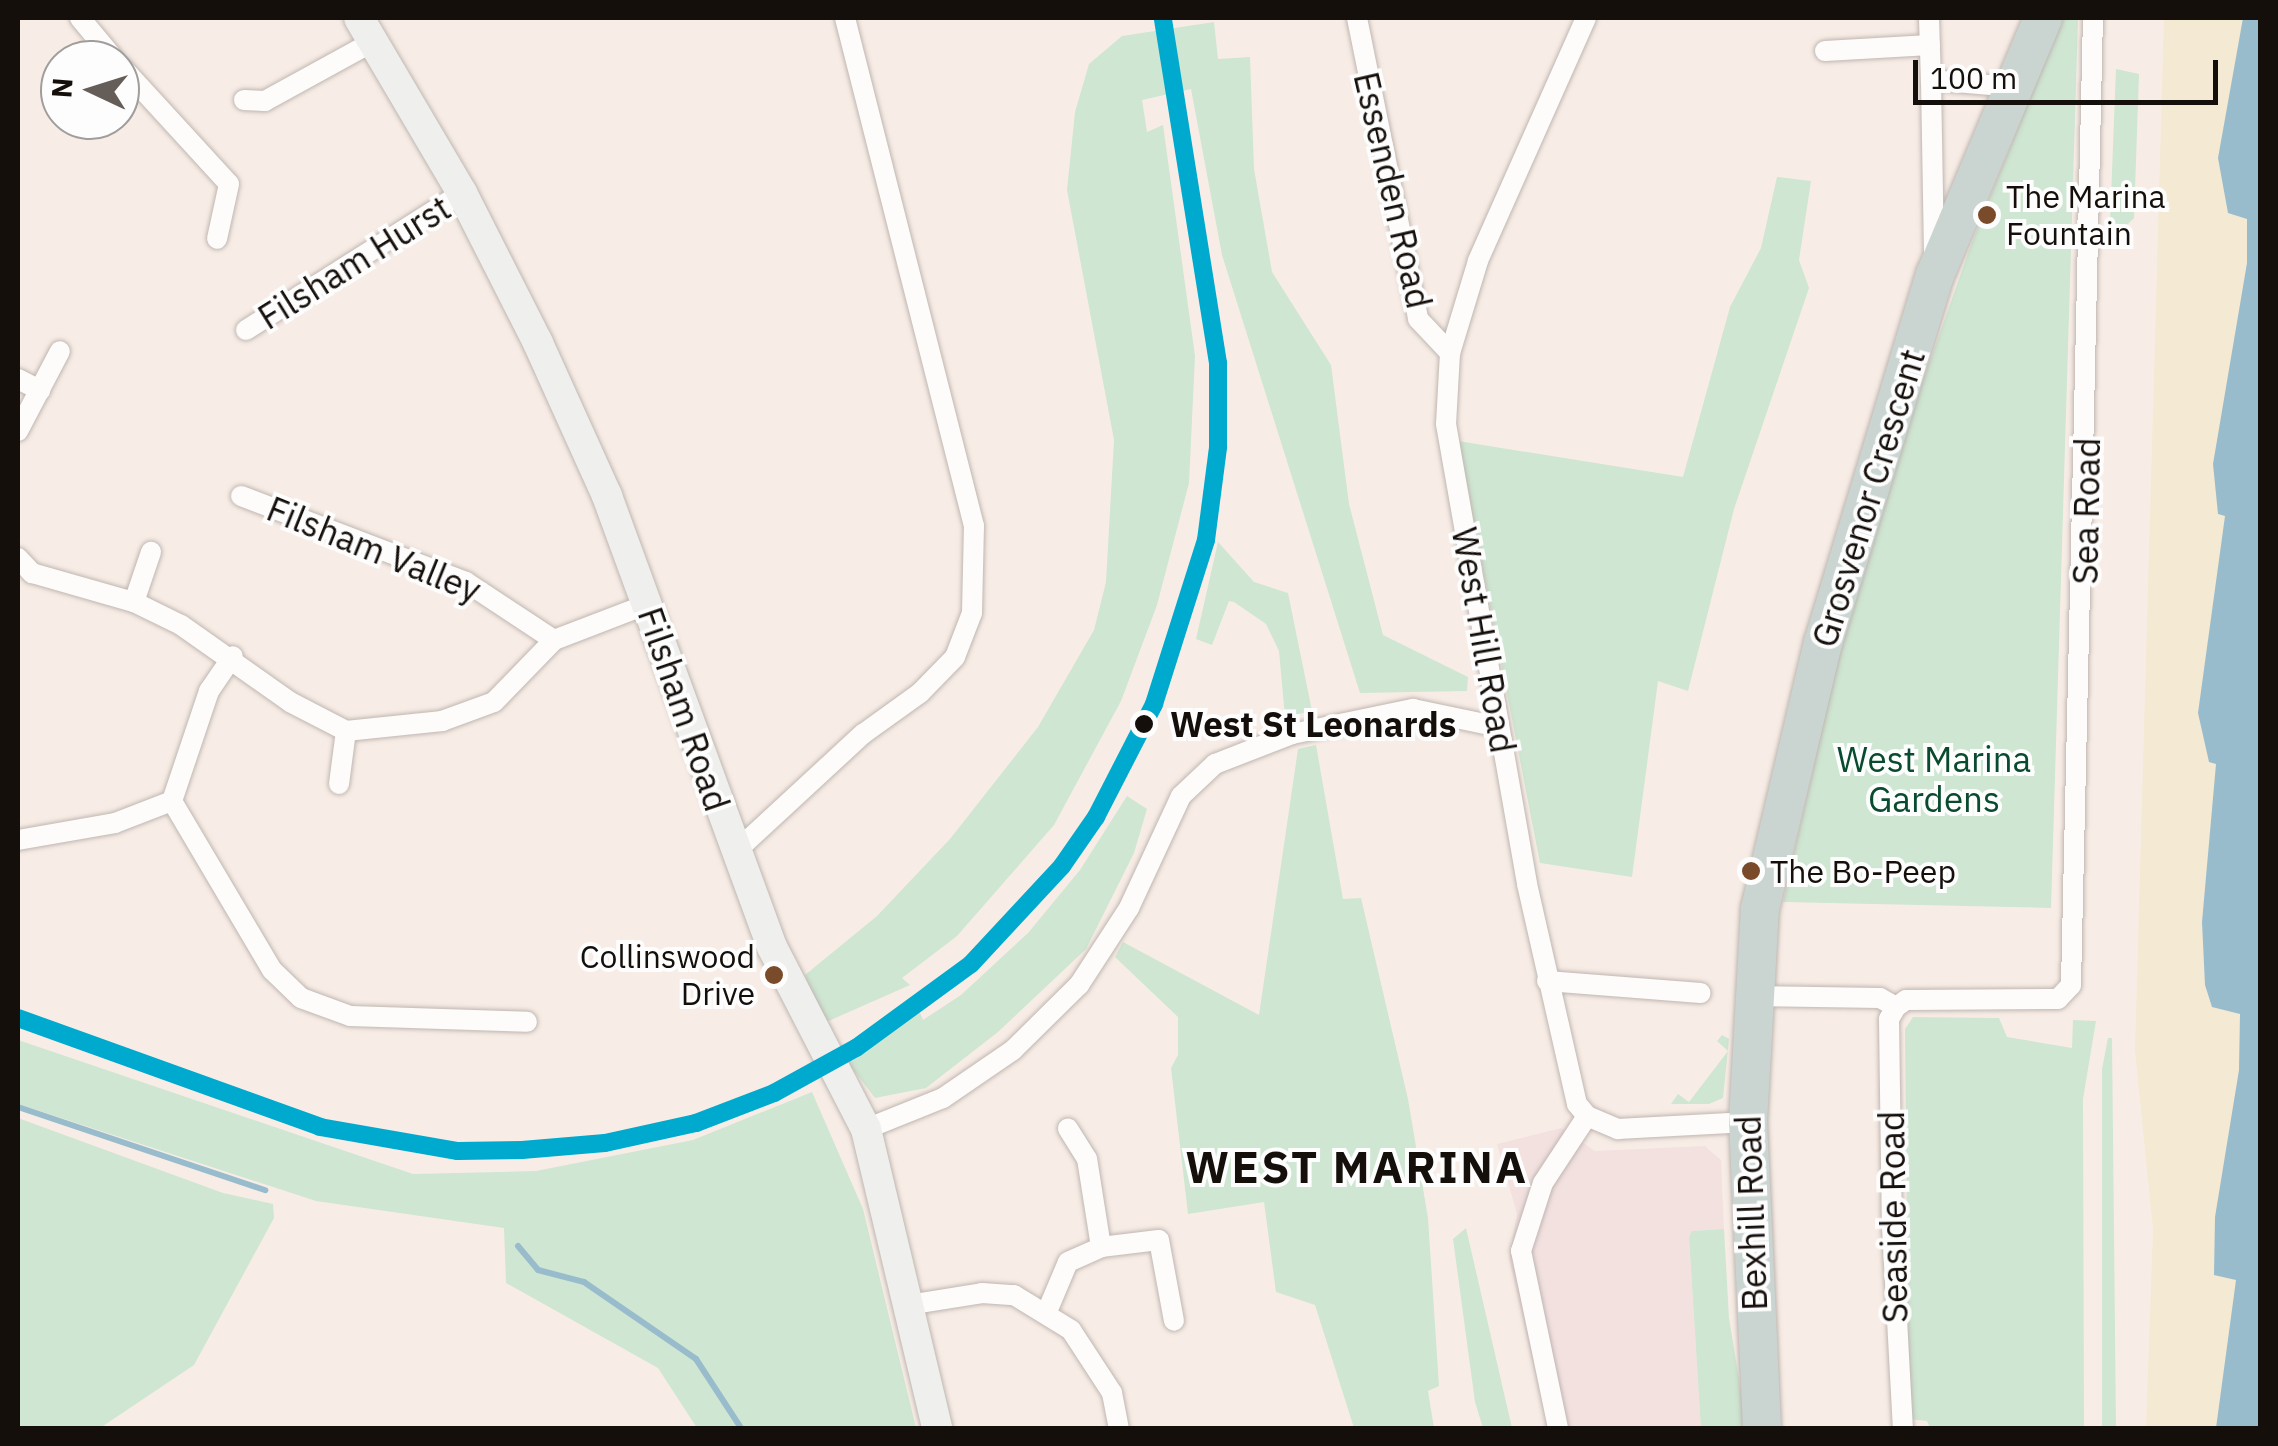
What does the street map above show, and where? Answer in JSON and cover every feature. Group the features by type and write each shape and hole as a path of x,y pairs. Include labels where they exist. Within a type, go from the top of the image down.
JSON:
{"highway":[{"name":"Grosvenor Crescent","path":"1751,996 1760,909 1823,643 1935,275 2043,18"},
{"name":"Bexhill Road","path":"1751,996 1748,1122 1762,1428"}],"street":[{"path":"80,18 99,40"},
{"path":"735,852 863,734 920,693 955,657 972,613 974,526 844,18"},
{"name":"Essenden Road","path":"1356,18 1418,320 1450,353"},
{"name":"West Hill Road","path":"1586,18 1478,261 1450,353 1446,424 1547,981 1568,1080 1587,1116"},
{"path":"1929,18 1935,275"},
{"name":"Sea Road","path":"1896,1006 1906,1000 2058,998 2072,985 2093,18"},
{"path":"259,107 366,29"},
{"name":"Filsham Road","path":"366,29 462,193 538,343 648,604 735,852 812,1026 866,1129 937,1428"},
{"path":"1825,50 1930,45"},
{"path":"1931,80 2012,87"},
{"path":"140,86 230,184 217,239"},
{"name":"Filsham Hurst","path":"246,330 462,193"},
{"path":"18,431 60,351"},
{"path":"18,379 40,390"},
{"name":"Filsham Valley","path":"241,496 466,582 554,640"},
{"path":"134,602 150,552"},
{"path":"18,558 32,573 134,602 233,656 290,702 346,731 442,721 494,702 554,640 648,604"},
{"path":"233,656 202,708 172,801 272,970 301,998 350,1016 527,1022"},
{"path":"866,1129 943,1098 1013,1050 1099,960 1181,796 1215,764 1292,734 1413,708 1499,727"},
{"path":"339,784 346,731"},
{"path":"18,840 115,823 172,801"},
{"path":"1547,981 1701,993"},
{"path":"1751,996 1880,998 1896,1006"},
{"name":"Seaside Road","path":"1896,1006 1889,1019 1892,1226 1903,1428"},
{"path":"1558,1428 1521,1252 1543,1183 1587,1116 1618,1129 1748,1122"},
{"path":"1068,1128 1087,1159 1101,1248"},
{"path":"1046,1314 1068,1262 1101,1248 1159,1240 1174,1320"},
{"path":"908,1305 982,1292 1014,1296 1046,1314 1071,1330 1112,1394 1120,1428"}],"shaded area":[{"path":"1561,1128 1595,1151 1705,1146 1721,1160 1724,1229 1693,1231 1689,1237 1701,1428 1548,1428 1509,1259 1517,1214 1497,1144"}],"green space":[{"name":"West Marina Gardens","path":"2062,18 2078,18 2051,908 1783,902 1842,640 1892,469 1972,242"},
{"path":"1214,22 1218,59 1250,57 1254,169 1272,272 1331,365 1349,504 1383,635 1468,677 1467,691 1360,693 1222,255 1191,89 1142,100 1147,132 1163,125 1195,356 1189,483 1157,605 1121,701 1054,825 957,936 902,978 910,985 824,1023 805,975 877,916 950,839 1038,727 1094,630 1106,582 1114,440 1067,190 1075,112 1089,64 1122,36"},
{"path":"2116,69 2139,74 2134,218 2127,225 2110,223"},
{"path":"1777,177 1811,181 1799,260 1809,288 1734,509 1688,691 1658,681 1632,877 1540,863 1458,441 1683,477 1730,307 1761,248"},
{"path":"1218,542 1254,582 1288,593 1312,711 1285,717 1279,651 1266,624 1234,602 1229,601 1212,645 1196,639"},
{"path":"1316,745 1343,899 1361,898 1408,1099 1428,1218 1439,1386 1428,1391 1434,1428 1354,1428 1315,1305 1276,1292 1264,1202 1188,1214 1171,1068 1178,1055 1178,1017 1115,957 1123,942 1259,1015 1298,749"},
{"path":"1127,796 1147,809 1134,853 1086,949 998,1032 926,1088 875,1098 845,1059 918,1008 923,1020 961,995 1028,933 1080,870"},
{"path":"1913,1017 1999,1018 2007,1037 2072,1048 2073,1020 2096,1021 2083,1099 2084,1428 1930,1428 1927,1421 1909,1419 1905,1029"},
{"path":"1722,1035 1729,1039 1728,1051 1717,1041"},
{"path":"2108,1038 2112,1038 2116,1428 2102,1428 2102,1069"},
{"path":"18,1040 413,1174 536,1171 693,1140 812,1092 863,1209 916,1428 697,1428 658,1368 506,1283 504,1228 316,1201 18,1104"},
{"path":"1728,1051 1723,1098 1709,1104 1671,1104 1678,1094 1689,1102"},
{"path":"18,1118 223,1193 273,1204 274,1218 194,1365 100,1428 18,1428"},
{"path":"1466,1228 1512,1428 1483,1428 1475,1402 1453,1239"},
{"path":"1724,1229 1729,1318 1747,1428 1701,1428 1689,1237 1692,1231"}],"sand":[{"path":"2164,18 2260,18 2260,1428 2146,1428 2153,1229 2135,1051"}],"water":[{"path":"2243,18 2260,18 2260,1428 2216,1428 2236,1280 2214,1275 2215,1217 2239,1070 2240,1014 2212,1007 2205,985 2202,922 2216,764 2209,762 2198,713 2225,516 2218,514 2213,464 2247,263 2247,219 2228,213 2218,158"}],"waterway":[{"path":"18,1107 265,1190"},
{"path":"518,1246 538,1270 584,1282 696,1359 741,1428"}],"transit line":[{"path":"18,1018 320,1127 458,1151 522,1150 605,1143 696,1123 774,1093 856,1048 971,964 1062,866 1096,817 1154,704 1206,540 1218,447 1218,363 1163,18"}],"place":[{"name":"The Marina Fountain","path":"1987,215"},
{"name":"West St Leonards","path":"1144,724"},
{"name":"The Bo-Peep","path":"1751,871"},
{"name":"Collinswood Drive","path":"774,975"}],"district":[{"name":"WEST MARINA","path":"1357,1167"}]}
